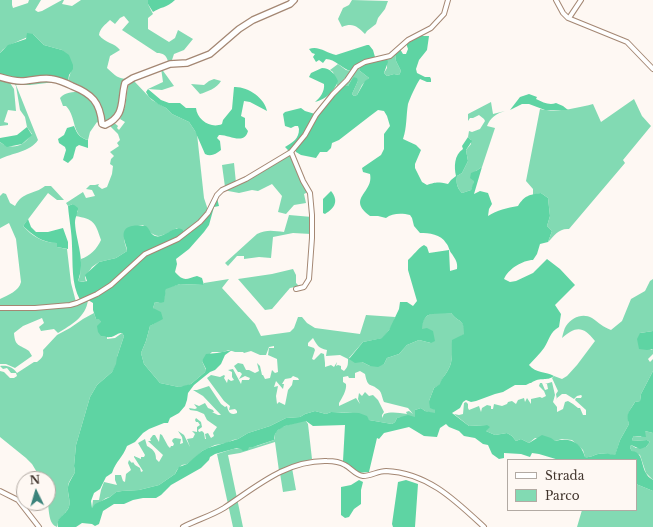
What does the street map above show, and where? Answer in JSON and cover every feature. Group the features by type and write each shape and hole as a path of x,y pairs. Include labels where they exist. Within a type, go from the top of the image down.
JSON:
{"street":[{"path":"0,77 21,81 51,78 81,89 96,103 101,114 102,124 105,125 117,118 123,102 122,91 125,82 170,64 187,63 210,54 253,20 290,4 294,0"},
{"path":"0,308 35,308 70,305 97,294 111,285 145,254 178,239 193,229 208,213 217,195 222,190 246,179 291,152 305,135 316,114 347,80 356,67 365,62 390,56 408,40 431,28 444,14 448,0"},
{"path":"556,0 563,13 569,18 627,42 653,69"},
{"path":"569,18 581,0"},
{"path":"291,152 303,181 310,193 312,215 309,279 304,287 296,289"},
{"path":"183,527 223,508 260,482 283,470 310,462 328,461 344,464 357,475 368,475 386,471 403,473 422,480 444,491 484,527"},
{"path":"0,491 18,500 39,527"}],"green space":[{"path":"0,0 12,0 13,8 28,3 29,0 41,0 35,10 38,12 62,0 64,0 62,4 72,6 81,0 148,0 148,4 153,14 148,18 148,29 169,42 175,38 178,30 193,39 184,50 174,54 172,60 168,61 164,55 157,53 122,30 129,22 124,16 115,24 110,20 102,28 99,35 101,38 120,50 110,56 107,68 119,77 125,79 128,78 116,115 104,122 92,95 78,85 68,81 71,71 62,50 44,45 33,34 6,47 0,53"},
{"path":"148,0 175,0 169,5 153,12 148,4"},
{"path":"352,0 388,1 376,24 365,34 360,29 352,25 342,27 338,19 343,8 349,5"},
{"path":"27,33 33,34 44,45 62,50 69,55 73,69 69,75 68,81 51,78 0,75 0,53 8,45 26,39"},
{"path":"421,35 429,36 427,50 419,60 416,69 417,73 425,77 430,77 431,82 420,79 415,88 408,104 403,139 416,145 421,150 415,164 415,168 422,182 427,185 437,183 448,184 456,176 456,158 463,149 462,146 468,137 472,141 466,150 468,161 462,173 457,176 457,185 462,193 471,190 474,181 470,178 471,173 482,167 474,194 480,191 488,193 492,204 489,209 488,216 506,208 518,206 530,195 541,193 548,198 550,216 547,226 552,231 548,242 540,244 537,254 533,260 529,260 516,266 506,275 504,279 510,282 516,281 533,273 547,259 560,269 575,285 555,305 561,314 559,327 553,332 546,345 529,365 535,370 554,376 526,385 515,385 503,392 476,401 471,402 466,400 460,408 452,413 469,426 487,425 490,427 486,431 495,435 507,433 516,441 521,439 529,443 542,435 555,441 570,440 578,444 585,457 598,454 615,455 620,440 629,424 629,412 635,402 640,401 641,394 653,371 653,433 645,431 646,437 634,436 632,439 633,441 647,440 650,442 646,447 640,449 631,445 630,448 640,456 646,474 653,480 653,491 637,484 637,459 556,459 532,453 530,457 521,454 504,453 504,458 499,459 492,454 488,445 483,444 475,438 464,436 459,431 449,427 446,424 440,428 437,437 424,436 409,427 384,433 379,439 377,438 369,472 357,473 343,461 345,425 313,426 306,421 285,426 278,430 275,434 274,440 249,447 248,450 243,451 237,448 215,454 210,457 201,468 171,485 156,498 143,498 124,504 114,504 103,511 99,524 95,526 92,524 82,523 76,527 58,527 59,519 69,507 68,487 75,472 74,466 76,445 90,397 97,385 112,372 116,364 124,336 122,333 119,333 111,337 101,336 98,332 97,326 101,322 99,319 96,319 93,310 93,303 88,300 97,296 119,280 146,255 179,240 192,231 202,223 217,198 219,206 214,207 209,225 189,249 176,259 177,264 175,272 178,275 185,279 197,276 202,278 204,285 180,284 166,289 164,302 155,302 153,308 161,312 163,319 150,326 141,353 144,364 160,383 179,387 191,384 205,372 206,369 202,361 206,354 232,350 225,355 221,364 215,370 210,372 194,385 188,393 185,406 179,413 170,418 168,423 164,423 149,429 135,442 127,446 124,453 115,465 112,473 106,477 100,489 94,493 91,501 92,508 95,504 110,497 116,492 139,490 159,485 175,474 179,467 187,464 202,451 238,439 248,433 270,426 286,418 300,417 315,411 326,414 331,412 359,413 367,416 369,420 392,424 397,418 408,415 415,417 415,410 421,408 425,411 435,413 435,410 430,408 429,401 434,388 440,384 450,367 452,359 452,340 464,334 462,323 451,313 431,314 425,318 422,329 427,328 433,331 435,341 431,343 419,340 407,345 399,354 387,358 384,364 378,367 370,366 362,362 355,363 349,359 363,342 382,338 389,330 399,309 400,302 407,302 413,306 417,301 408,270 408,260 419,248 424,245 427,247 429,253 449,250 450,271 457,269 456,261 444,240 434,235 420,233 414,226 410,215 397,214 386,218 370,216 360,205 362,195 370,181 370,174 363,172 362,168 381,155 384,149 384,134 390,126 387,116 384,111 378,110 339,140 332,143 331,148 327,152 320,152 316,158 301,155 296,152 296,149 307,136 314,120 343,86 348,86 353,77 357,78 358,81 352,94 354,96 357,95 365,81 369,78 360,71 360,66 369,62 387,59 388,62 384,73 387,76 394,74 399,75 401,71 396,61 395,54 400,49 403,54 406,54 408,49 406,43"},
{"path":"369,45 373,50 375,57 351,71 329,59 326,59 323,63 319,60 316,62 313,57 315,54 309,49 316,48 336,55"},
{"path":"395,54 396,61 401,71 399,75 394,74 387,76 384,73 387,68 387,59"},
{"path":"338,64 346,70 351,71 334,90 337,85 333,72 330,70"},
{"path":"360,66 360,71 369,78 362,85 357,95 354,96 352,94 358,81 353,77 348,86 343,86 354,71"},
{"path":"161,68 174,86 162,90 148,89 163,82"},
{"path":"322,68 332,72 338,81 329,94 323,99 315,102 322,94 324,84 309,77 311,73"},
{"path":"0,78 8,80 14,89 16,111 8,110 4,122 8,123 8,125 0,126"},
{"path":"48,79 55,82 16,85 38,140 26,150 0,159 0,142 8,146 17,146 26,141 32,134 27,127 25,117 20,110 16,86 12,81"},
{"path":"214,79 221,81 214,88 200,94 191,84 204,85"},
{"path":"134,81 152,100 166,108 172,114 189,122 197,134 204,198 208,210 197,223 182,234 177,228 159,236 152,233 143,225 138,226 124,240 127,251 116,258 99,262 92,267 85,277 86,282 78,281 80,276 81,259 93,252 101,240 93,222 86,218 75,216 78,211 73,204 68,206 66,203 83,192 86,198 95,196 92,190 86,189 90,185 99,184 98,186 102,189 107,187 112,174 113,166 110,164 111,159 114,156 110,152 119,146 117,143 120,140 118,134 109,125 113,122 118,126 117,128 119,130 125,122 120,119 125,107 128,86"},
{"path":"234,87 244,88 255,94 266,106 267,111 250,102 244,101 241,116 245,118 245,127 248,131 246,135 239,139 219,135 217,138 220,141 221,150 211,155 205,154 195,131 189,122 172,114 166,108 149,97 146,92 148,89 161,100 169,103 180,103 186,108 196,108 202,120 209,124 218,125 222,124 223,120 232,109"},
{"path":"80,92 96,104 100,118 100,124 97,122 90,132 88,140 79,135 72,115 66,106 63,106 60,98 67,93"},
{"path":"529,94 548,104 556,103 568,110 545,110 529,104 522,104 510,110 520,97"},
{"path":"634,99 642,116 651,126 623,160 625,163 569,229 560,231 548,242 552,231 547,226 550,216 548,198 541,193 533,195 533,189 526,181 540,109 560,110 593,104 601,122"},
{"path":"491,102 493,114 505,111 494,116 488,123 487,126 495,128 482,167 476,171 471,190 462,193 457,185 457,176 462,173 468,161 466,150 471,144 471,140 468,137 469,131 472,132 480,129 485,121 479,115 470,118 468,121 468,114"},
{"path":"301,108 315,114 303,138 287,152 288,150 285,147 297,138 299,129 298,126 291,128 285,126 283,114 285,112"},
{"path":"74,126 79,135 88,140 88,148 79,145 76,147 73,158 68,163 63,160 66,150 65,147 59,143 58,139 64,135 67,128"},
{"path":"27,127 32,135 22,144 7,147 0,142 0,138 17,135"},
{"path":"287,156 292,156 308,192 304,194 306,203 294,205 286,214 278,212 282,196 272,184 258,191 252,190 239,193 223,190"},
{"path":"234,163 236,183 225,187 222,165"},
{"path":"45,186 51,186 64,200 57,200 48,193 23,226 38,238 47,242 57,243 57,247 67,249 71,283 76,302 61,305 0,307 0,299 16,290 21,282 16,239 9,223 0,228 0,196 3,193 6,194 10,203 15,206 25,195"},
{"path":"331,191 335,198 335,204 325,214 323,213 323,199"},
{"path":"73,204 78,208 75,223 81,266 78,281 87,281 85,275 99,262 116,258 127,251 124,233 130,226 146,226 155,236 162,235 176,229 183,230 183,232 178,237 150,250 102,289 80,300 74,280 72,236 68,206"},
{"path":"289,215 312,217 311,234 293,233 273,237 271,258 259,257 244,259 244,256 237,256 228,266 225,263 257,234 267,231 284,232"},
{"path":"28,219 31,227 36,232 48,232 63,228 68,242 68,249 57,247 57,243 47,242 34,235 23,226"},
{"path":"293,269 296,275 296,283 299,286 290,288 272,309 265,310 238,279 272,274"},
{"path":"229,279 222,288 255,324 261,336 290,332 294,328 298,317 302,317 307,323 315,328 360,334 366,315 395,317 394,323 383,338 363,342 349,358 370,366 384,364 387,358 399,354 407,345 419,340 431,343 422,329 422,323 429,315 435,313 451,313 464,325 465,334 455,341 452,350 452,360 447,372 441,384 434,388 429,401 435,410 435,414 421,408 415,410 415,417 397,418 392,424 369,420 353,413 341,412 331,412 326,414 315,411 300,417 286,418 270,426 248,433 238,439 215,445 202,451 187,464 182,465 175,474 159,485 139,490 116,492 92,508 93,500 99,500 104,482 117,485 115,475 121,475 123,481 125,482 126,474 131,470 128,463 129,460 140,468 141,472 143,471 134,457 141,459 141,457 144,457 145,455 138,443 145,439 147,446 151,448 159,462 163,455 148,441 151,441 150,439 153,435 155,435 159,442 160,434 162,435 170,448 174,444 172,441 175,438 181,439 180,444 183,443 182,437 178,431 184,435 190,447 187,439 193,438 195,434 192,431 197,432 197,427 200,425 196,422 196,418 201,422 202,427 198,430 199,432 202,431 204,433 205,439 205,434 208,433 211,438 214,436 213,433 217,427 207,420 204,414 190,410 189,408 195,409 197,408 194,404 199,406 205,403 208,408 213,410 214,412 212,412 221,415 203,396 193,390 209,386 221,404 225,407 227,406 228,410 233,414 237,413 235,409 229,410 230,406 224,401 207,378 211,375 220,377 224,375 227,383 228,379 231,381 234,380 232,377 232,372 228,370 233,369 241,384 242,380 249,380 250,378 245,376 239,379 242,374 238,372 234,366 238,363 243,364 246,370 255,373 259,371 257,363 260,366 262,375 265,379 270,378 272,370 275,373 278,372 277,359 268,355 269,348 274,348 274,346 269,347 266,355 260,355 251,351 244,353 229,350 223,352 212,352 202,361 206,370 205,372 191,384 179,387 160,383 144,364 141,353 150,326 158,321 153,308 155,302 160,303 164,298 166,288 180,284 204,285 204,283","holes":["313,338 318,346 327,350 326,356 340,355 348,359 348,366 344,371 341,369 341,366 336,366 337,362 334,367 331,365 325,367 324,354 321,353 314,360 312,359 315,350 314,348 308,346 308,343","360,371 365,374 368,384 380,391 384,402 408,408 413,414 409,411 406,412 407,414 396,412 384,414 382,418 384,412 378,400 373,395 369,396 365,392 362,396 359,393 358,399 360,404 356,398 339,406 346,389 346,384 343,382 343,377 348,376 349,378 355,378 355,373","293,376 299,380 293,380 292,385 288,390 285,405 279,402 277,404 276,396 278,386 274,387 276,381 283,389 284,384 282,384 285,379"]},
{"path":"653,279 653,331 640,333 651,350 653,349 653,354 648,359 650,362 653,359 653,371 641,394 640,401 635,402 629,412 629,424 620,440 615,456 609,454 598,454 585,457 583,450 572,440 562,439 555,441 535,438 529,443 521,439 516,441 507,433 495,435 486,431 487,425 469,426 454,414 463,414 464,403 466,402 469,410 479,406 481,412 482,408 487,405 491,406 491,409 493,409 494,404 502,406 512,401 516,404 518,400 524,398 525,402 527,398 531,404 531,399 546,396 544,391 539,386 540,383 542,383 545,390 548,389 547,384 545,384 552,382 555,395 553,402 557,407 557,412 563,409 565,402 568,401 580,408 583,415 586,415 586,410 575,400 576,398 581,398 581,395 574,399 566,394 562,394 557,398 557,400 556,394 558,391 552,378 554,376 562,379 567,376 595,341 583,330 579,329 571,331 562,338 565,327 574,318 585,316 592,318 611,330 622,321 631,299 645,291 650,281"},
{"path":"88,300 87,306 81,316 73,324 58,333 54,329 41,331 39,327 44,323 42,318 23,326 14,333 15,341 18,345 29,351 32,356 15,368 6,364 0,364 0,309 63,306"},
{"path":"94,313 96,319 100,319 101,322 101,336 107,337 107,339 115,338 122,333 124,336 117,357 117,364 112,372 97,385 90,397 76,445 74,466 75,472 68,485 69,507 60,518 57,527 52,524 49,511 56,511 56,471 36,471 26,458 0,437 0,371 4,372 10,378 17,376 16,373 11,373 7,368 3,369 0,366 10,367 17,373 34,362 37,362 42,357 43,350 57,335"},
{"path":"653,331 653,349 639,349 637,339 640,333"},
{"path":"306,421 308,424 312,459 279,471 275,442 240,453 228,455 243,527 233,527 217,454 233,449 257,446 274,440 277,431 287,425"},
{"path":"645,431 653,433 653,480 646,473 640,455 632,451 630,448 631,445 636,448 646,447 650,442 647,440 633,441 632,439 634,436 641,437"},
{"path":"292,468 296,490 283,492 280,473"},
{"path":"359,480 363,482 361,490 361,504 354,509 349,517 345,518 341,515 341,487 351,485"},
{"path":"406,480 418,484 415,527 393,527 392,524 398,482"},
{"path":"637,484 653,491 653,527 577,527 582,511 637,511"}]}
